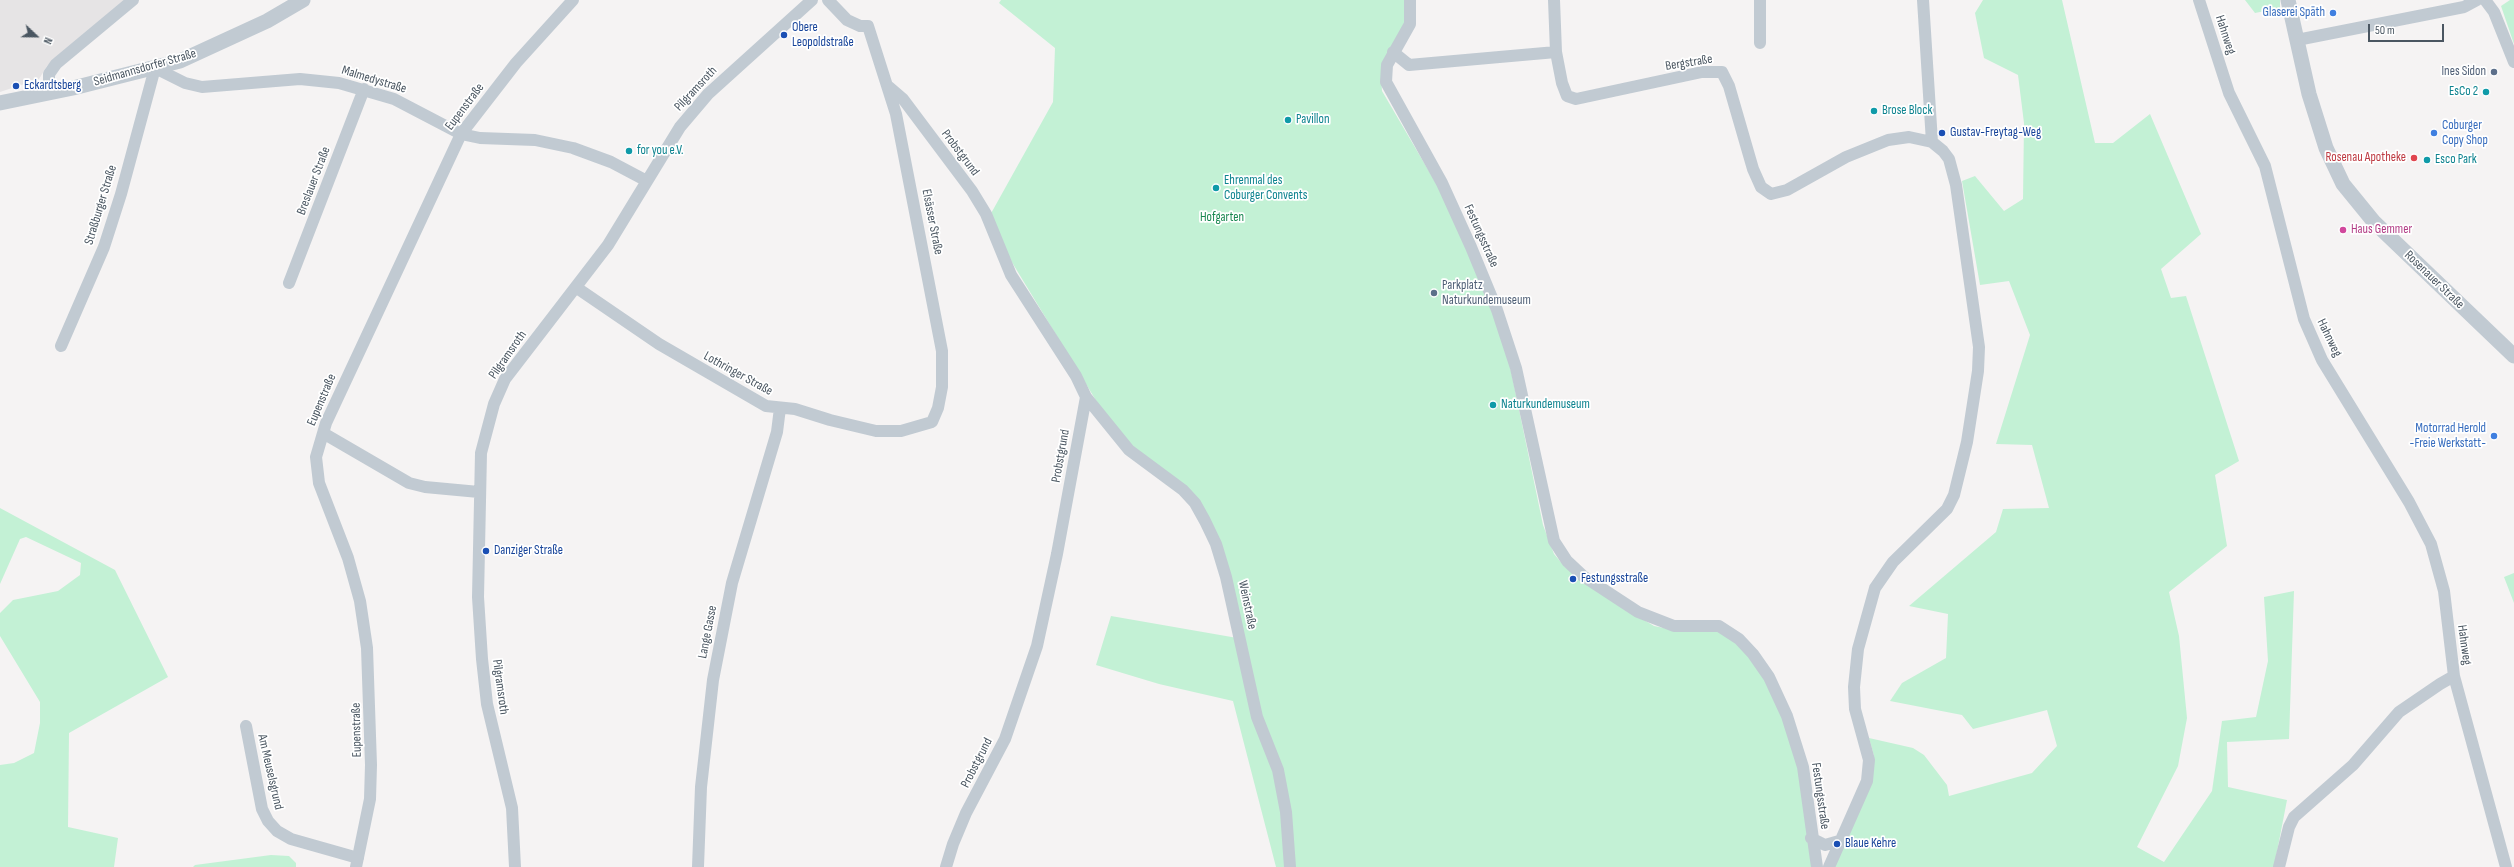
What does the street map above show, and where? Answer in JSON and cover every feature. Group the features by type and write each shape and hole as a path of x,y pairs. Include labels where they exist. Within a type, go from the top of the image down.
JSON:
{"street":[{"path":"49,92 49,74 56,64 133,0"},
{"name":"Seidmannsdorfer Straße","path":"0,103 155,68 199,53 268,21 303,0"},
{"name":"Eupenstraße","path":"357,862 370,799 371,765 367,648 360,601 348,558 319,483 316,457 325,428 461,134 516,63 573,0"},
{"name":"Pilgramsroth","path":"515,867 512,808 494,736 482,659 478,597 481,453 485,433 494,404 505,379 577,288 608,245 645,180 680,127 708,94 812,0"},
{"name":"Elsässer Straße","path":"828,0 847,20 860,26 868,26 876,58 889,88 930,282 942,352 940,394 935,417 929,424"},
{"name":"Festungsstraße","path":"1410,0 1410,24 1393,52 1385,71 1386,82 1452,204 1483,275 1512,355 1554,541 1567,561 1583,576 1638,612 1674,626 1719,626 1730,632 1753,654 1769,677 1787,716 1803,767 1811,838"},
{"path":"1393,52 1402,62 1409,65 1556,52 1554,0"},
{"path":"1760,0 1760,43"},
{"path":"1829,867 1839,841 1867,781 1869,766 1855,709 1854,687 1855,663 1867,613 1875,588 1884,574 1941,518 1954,495 1967,442 1978,370 1979,347 1956,185 1949,159 1943,151 1932,142 1923,0"},
{"name":"Hahnweg","path":"2199,0 2229,93 2265,166 2304,319 2322,360 2409,502 2431,544 2444,591 2454,676 2506,867"},
{"name":"Rosenauer Straße","path":"2288,0 2309,94 2324,142 2343,184 2374,222 2514,356"},
{"path":"2297,40 2464,7 2477,0"},
{"path":"2485,0 2494,12 2514,62"},
{"name":"Bergstraße","path":"1556,52 1564,92 1567,96 1576,99 1702,72 1722,72 1729,86 1753,169 1761,187 1772,194 1787,190 1864,148 1888,140 1909,137 1932,142"},
{"name":"Malmedystraße","path":"155,68 194,86 316,79 364,89 394,99 461,134 480,138 535,140 573,148 611,162 645,180"},
{"name":"Straßburger Straße","path":"61,346 104,247 121,194 155,68"},
{"name":"Probstgrund","path":"889,88 903,99 972,191 988,220 1011,275 1076,376 1086,397 1057,554 1037,646 1005,739 966,813 952,844 946,867"},
{"name":"Breslauer Straße","path":"289,283 364,89"},
{"name":"Lothringer Straße","path":"577,288 659,344 766,406 795,409 850,426 876,431 901,431 929,424"},
{"name":"Weinstraße","path":"1086,397 1129,450 1183,490 1195,503 1216,544 1226,577 1257,717 1278,770 1286,812 1290,867"},
{"name":"Lange Gasse","path":"698,867 701,786 717,659 732,583 777,432 780,408"},
{"path":"325,428 409,483 425,487 479,492"},
{"name":"Hahnweg","path":"2279,867 2289,827 2299,812 2352,765 2399,712 2454,676"},
{"name":"Am Meuselsgrund","path":"246,726 262,809 268,821 277,832 291,839 357,862"},
{"path":"1811,838 1825,845 1839,841"},
{"path":"1811,838 1817,867"}],"shaded area":[{"path":"0,0 125,0 47,66 39,79 0,92"}],"green space":[{"name":"Hofgarten","path":"1001,0 1406,0 1406,19 1381,73 1382,91 1437,185 1477,271 1506,347 1543,525 1554,554 1565,567 1606,597 1654,626 1674,630 1701,628 1726,633 1752,658 1775,695 1798,763 1815,867 1276,867 1233,701 1159,684 1096,665 1111,616 1243,639 1208,518 1143,459 1103,412 1013,264 989,217 1053,102 1055,48 999,3"},
{"path":"1983,0 2062,0 2095,143 2113,143 2150,114 2201,234 2161,269 2171,298 2186,296 2239,461 2215,475 2227,546 2169,592 2179,636 2187,718 2178,766 2137,847 2164,862 2212,791 2222,721 2256,717 2268,661 2264,597 2294,591 2289,739 2227,742 2228,787 2287,800 2274,867 1831,867 1874,756 1869,738 1913,748 1924,755 1947,785 1949,796 2032,773 2057,746 2047,710 1973,729 1962,715 1890,701 1902,683 1946,658 1948,614 1909,606 1996,532 2003,509 2049,508 2032,445 1996,444 2030,335 2009,281 1980,285 1962,181 1975,176 2004,211 2023,199 2024,123 2018,75 1984,58 1975,13"},
{"path":"2245,0 2280,0 2280,8 2255,13"},
{"path":"2510,0 2514,0 2514,44 2501,6"},
{"path":"0,508 115,570 168,677 69,733 68,827 118,838 114,867 0,867 0,765 14,763 34,753 40,723 40,702 0,636 0,613 13,600 58,591 80,575 81,563 26,537 20,539 0,584"},
{"path":"2514,573 2514,603 2504,577"},
{"path":"271,855 289,856 296,863 296,867 193,867 195,865"}],"place":[{"name":"Glaserei Späth","path":"2333,13"},
{"name":"Obere Leopoldstraße","path":"784,35"},
{"name":"Ines Sidon","path":"2494,72"},
{"name":"Eckardtsberg","path":"16,86"},
{"name":"EsCo 2","path":"2486,92"},
{"name":"Brose Block","path":"1874,111"},
{"name":"Pavillon","path":"1288,120"},
{"name":"Gustav-Freytag-Weg","path":"1942,133"},
{"name":"Coburger Copy Shop","path":"2434,133"},
{"name":"for you e.V.","path":"629,151"},
{"name":"Rosenau Apotheke","path":"2414,158"},
{"name":"Esco Park","path":"2427,160"},
{"name":"Ehrenmal des Coburger Convents","path":"1216,188"},
{"name":"Haus Gemmer","path":"2343,230"},
{"name":"Parkplatz Naturkundemuseum","path":"1434,293"},
{"name":"Naturkundemuseum","path":"1493,405"},
{"name":"Motorrad Herold -Freie Werkstatt-","path":"2494,436"},
{"name":"Danziger Straße","path":"486,551"},
{"name":"Festungsstraße","path":"1573,579"},
{"name":"Blaue Kehre","path":"1837,844"}]}
